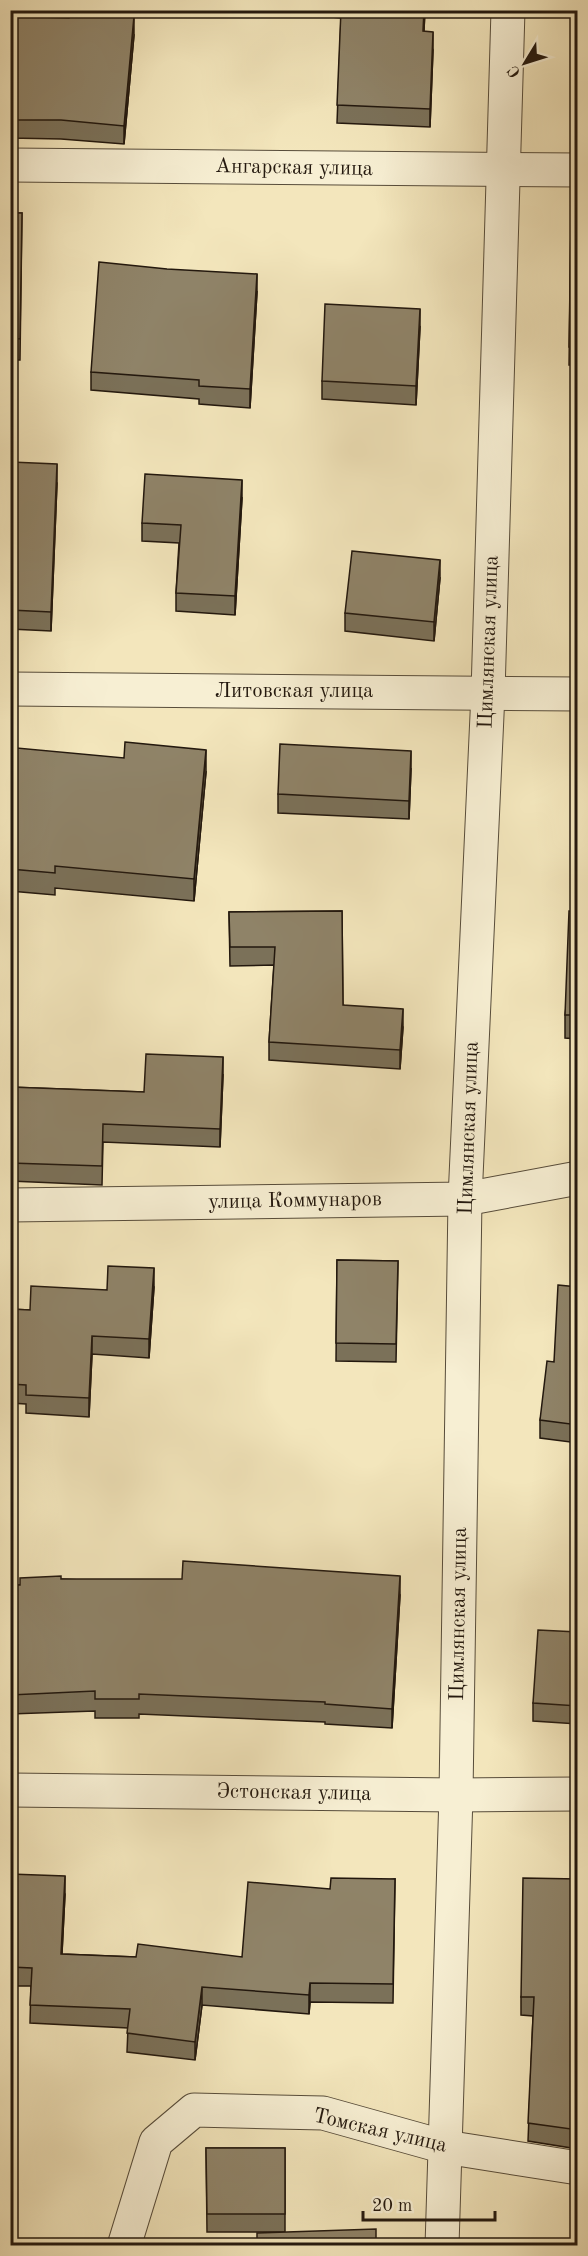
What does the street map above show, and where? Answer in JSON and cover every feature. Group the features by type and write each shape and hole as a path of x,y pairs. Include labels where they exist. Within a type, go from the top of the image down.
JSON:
{"street":[{"name":"Цимлянская улица","path":"442,2246 456,1795 465,1199 488,693 508,10"},
{"name":"Ангарская улица","path":"10,165 578,170"},
{"name":"Литовская улица","path":"10,689 578,694"},
{"name":"улица Коммунаров","path":"10,1205 465,1199 578,1178"},
{"name":"Эстонская улица","path":"10,1790 456,1795 578,1794"},
{"name":"Томская улица","path":"124,2246 156,2142 194,2110 323,2113 445,2147 578,2168"}],"building":[{"path":"341,10 424,10 423,31 433,32 430,109 337,105"},
{"path":"577,10 578,130 572,130"},
{"path":"70,11 134,16 124,126 61,120 10,120 10,16 69,18"},
{"path":"10,213 22,213 20,339 10,338"},
{"path":"571,222 578,222 578,347 569,347"},
{"path":"99,262 167,269 257,274 250,389 199,386 199,380 91,372"},
{"path":"325,304 420,309 416,386 322,381"},
{"path":"11,462 57,464 51,612 10,610"},
{"path":"145,474 242,480 235,596 176,593 181,525 142,523"},
{"path":"575,487 578,487 578,530 575,530"},
{"path":"352,551 440,560 434,622 345,613"},
{"path":"125,742 206,750 194,879 55,866 55,873 10,869 10,817 17,748 124,758"},
{"path":"280,744 411,751 409,801 278,794"},
{"path":"342,911 343,1005 403,1009 400,1050 269,1042 275,947 230,947 229,912"},
{"path":"569,911 578,912 578,1015 565,1015"},
{"path":"146,1054 223,1057 220,1129 103,1124 102,1166 10,1163 10,1087 144,1092"},
{"path":"337,1260 398,1261 396,1344 336,1343"},
{"path":"108,1266 154,1268 149,1339 92,1336 89,1398 26,1395 26,1385 10,1384 10,1309 30,1310 31,1286 107,1290"},
{"path":"558,1285 578,1287 578,1425 540,1420 547,1361 554,1362"},
{"path":"183,1561 400,1576 392,1709 325,1704 325,1702 139,1694 139,1699 95,1699 95,1691 10,1695 10,1585 20,1585 20,1578 61,1576 61,1579 182,1579"},
{"path":"538,1630 578,1632 578,1706 533,1703"},
{"path":"10,1874 65,1876 61,1954 136,1957 138,1944 242,1957 248,1882 330,1889 331,1878 395,1879 393,1984 310,1983 309,1995 202,1987 195,2042 127,2033 130,2009 30,2005 32,1968 10,1967"},
{"path":"523,1878 578,1879 578,2130 528,2123 534,1997 521,1997"},
{"path":"206,2148 285,2148 285,2214 207,2214"},
{"path":"376,2229 376,2246 257,2246 257,2233"},
{"path":"10,2242 47,2246 10,2246"}]}
